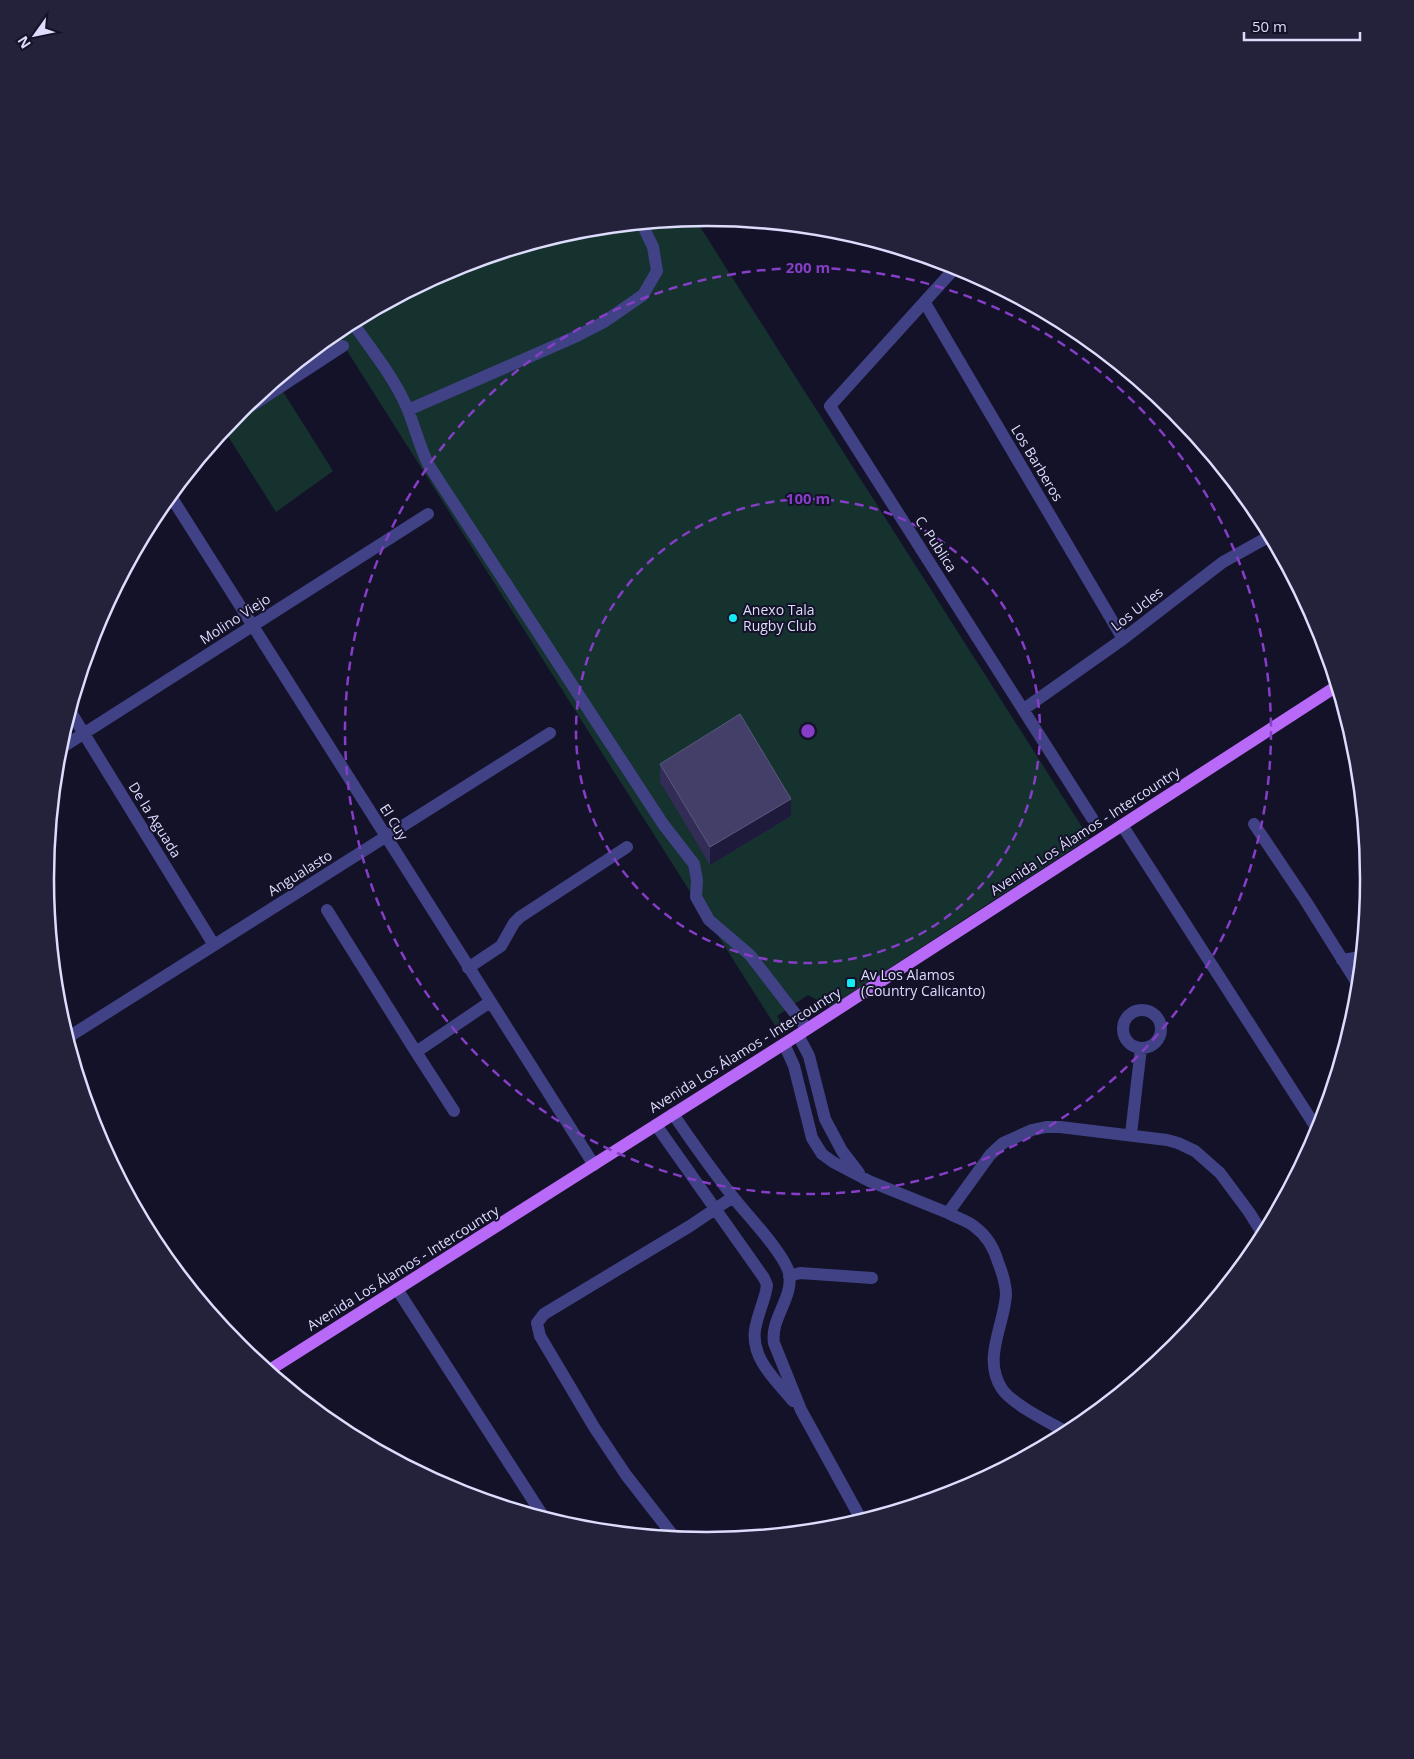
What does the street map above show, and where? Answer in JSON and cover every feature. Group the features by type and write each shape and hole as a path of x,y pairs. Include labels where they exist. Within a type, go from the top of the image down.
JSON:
{"main road":[{"name":"Avenida Los Álamos - Intercountry","path":"273,1368 784,1044 1332,689"}],"street":[{"path":"408,410 577,336 604,322 643,295 657,271 653,246 645,230"},
{"path":"925,303 950,274"},
{"name":"Los Barberos","path":"925,303 1123,639"},
{"name":"C. Publica","path":"925,303 830,406 1092,818"},
{"path":"356,328 395,385 408,410 419,445 428,464 663,824 694,864 697,880 696,897 701,909 718,929 750,955 802,1032 825,1119 842,1151 864,1178"},
{"path":"270,394 344,346"},
{"name":"El Cuy","path":"175,502 594,1164"},
{"name":"Molino Viejo","path":"68,744 428,514"},
{"name":"Los Ucles","path":"1024,709 1123,639 1222,562 1264,539"},
{"name":"De la Aguada","path":"74,718 214,945"},
{"name":"Angualasto","path":"73,1034 550,733"},
{"path":"1254,824 1305,900 1353,978"},
{"path":"1122,825 1313,1123"},
{"path":"468,968 501,946 514,923 520,917 627,848"},
{"path":"327,910 454,1111"},
{"path":"1342,960 1356,958"},
{"path":"416,1052 490,1002"},
{"path":"784,1044 794,1066 808,1124 816,1146 822,1154 889,1190 948,1213 974,1226 987,1237 1003,1276 1006,1295 993,1363 997,1379 1011,1398 1061,1429"},
{"path":"1131,1134 1141,1048"},
{"path":"673,1114 733,1197 784,1260 789,1276 786,1299 775,1326 774,1343 801,1410 858,1514"},
{"path":"656,1125 758,1269 767,1285 755,1330 756,1346 759,1357 764,1365 801,1410"},
{"path":"948,1213 990,1155 1003,1143 1046,1126 1131,1134 1178,1142 1195,1151 1220,1173 1259,1228"},
{"path":"670,1531 626,1475 594,1426 540,1336 537,1323 544,1314 733,1197"},
{"path":"789,1276 800,1273 872,1278"},
{"path":"397,1289 539,1510"}],"green space":[{"name":"Anexo Tala Rugby Club","path":"700,226 1089,838 830,1007 808,995 777,1016 787,1032 781,1035 344,346 280,387 333,471 276,512 228,436 276,388 344,336 418,294 457,276 497,261 580,239 622,232"}],"building":[{"path":"740,714 791,799 710,847 660,764"}],"place":[{"name":"Anexo Tala Rugby Club","path":"733,618"},
{"name":"Av Los Alamos (Country Calicanto)","path":"851,983"}]}
